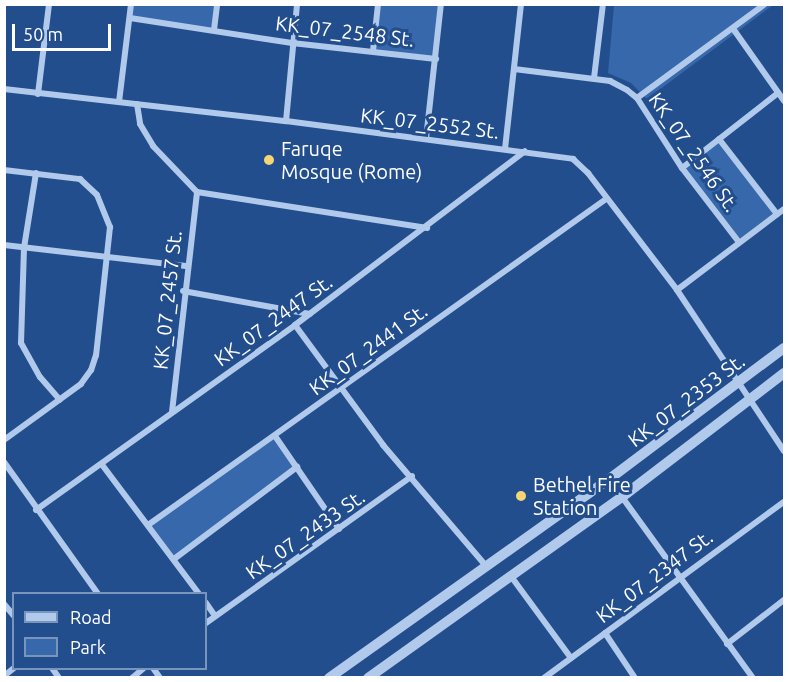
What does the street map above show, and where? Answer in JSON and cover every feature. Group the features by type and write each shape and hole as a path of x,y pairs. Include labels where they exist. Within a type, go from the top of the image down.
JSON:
{"street":[{"path":"39,94 49,4"},
{"path":"119,102 131,4"},
{"path":"214,30 217,4"},
{"path":"286,121 297,4"},
{"path":"373,51 378,4"},
{"path":"426,139 441,4"},
{"path":"505,149 521,4"},
{"path":"594,78 603,4"},
{"path":"637,98 734,30 765,4"},
{"name":"KK_07_2548 St.","path":"130,18 292,43 436,59"},
{"path":"734,30 784,102"},
{"name":"KK_07_2546 St.","path":"514,69 609,81 637,98 682,168 738,241"},
{"name":"KK_07_2552 St.","path":"4,89 286,121 573,159 588,173 676,290 751,397 784,451"},
{"path":"682,168 778,93"},
{"path":"137,104 140,123 153,146 197,192 427,228"},
{"path":"719,139 777,214"},
{"name":"KK_07_2447 St.","path":"36,510 103,466 172,412 427,228 525,151"},
{"path":"4,170 36,173 88,183 105,209 110,227 96,355 81,384 4,440"},
{"path":"36,173 24,248 21,343 40,377 60,400"},
{"name":"KK_07_2457 St.","path":"172,412 183,291 197,192"},
{"name":"KK_07_2441 St.","path":"148,525 606,199"},
{"path":"676,290 784,208"},
{"path":"4,245 106,259 186,266"},
{"path":"183,291 310,314"},
{"path":"295,325 340,389 485,565"},
{"name":"KK_07_2353 St.","path":"329,678 485,565 608,480 741,383 784,348"},
{"name":"KK_07_2353 St.","path":"368,678 509,574 622,497 784,373"},
{"path":"275,436 339,529"},
{"path":"4,462 97,592"},
{"path":"103,466 198,592"},
{"path":"174,559 297,467"},
{"name":"KK_07_2433 St.","path":"207,622 412,476"},
{"path":"622,497 753,678"},
{"name":"KK_07_2347 St.","path":"544,678 680,575 784,502"},
{"path":"515,544 527,562"},
{"path":"509,574 571,658"},
{"path":"727,644 784,600"},
{"path":"207,604 215,616"},
{"path":"605,633 635,678"}],"green space":[{"path":"131,5 217,5 214,30 130,18"},
{"path":"378,5 441,5 436,59 373,51"},
{"path":"614,5 773,5 647,99 631,83 608,73"},
{"path":"719,139 777,214 738,241 682,168"},
{"path":"275,436 297,467 174,559 148,525"}],"place":[{"name":"Faruqe Mosque (Rome)","path":"269,160"},
{"name":"Bethel Fire Station","path":"521,496"}]}
